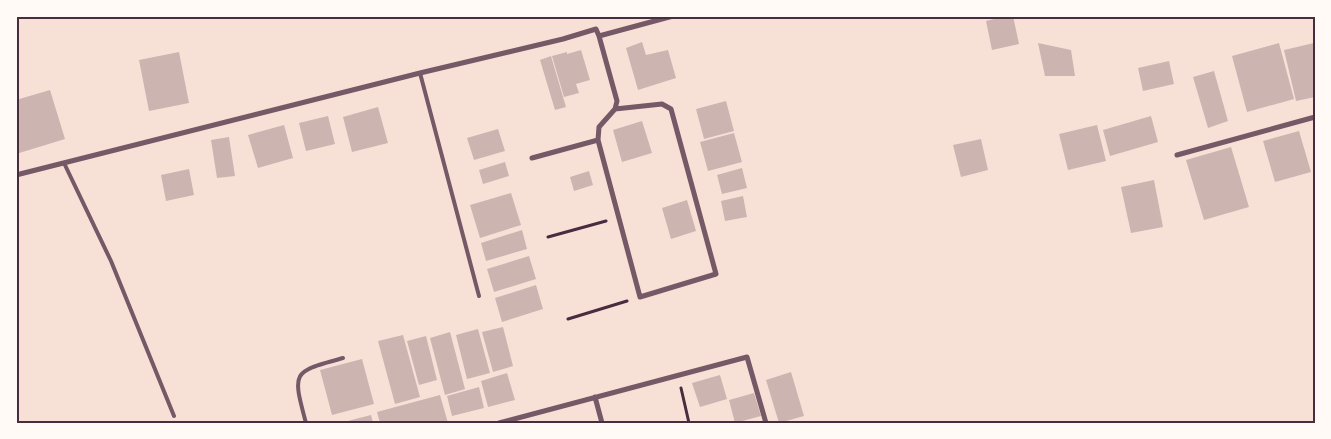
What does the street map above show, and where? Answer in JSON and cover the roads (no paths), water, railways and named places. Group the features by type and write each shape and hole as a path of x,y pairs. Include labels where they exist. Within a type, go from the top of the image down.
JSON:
{"street":[{"path":"599,36 673,16"},
{"path":"16,175 420,73 563,39 596,29 617,102 615,109 599,126 598,140 640,297 716,274 671,109 662,104 615,109"},
{"path":"1177,155 1315,117"},
{"path":"532,158 598,140"},
{"path":"499,423 747,357 766,423"},
{"path":"595,397 602,423"},
{"path":"523,416 524,423"}],"lane":[{"path":"420,73 479,296"},
{"path":"64,162 110,260 174,416"},
{"path":"306,423 298,393 297,380 302,372 313,366 343,358"}]}
